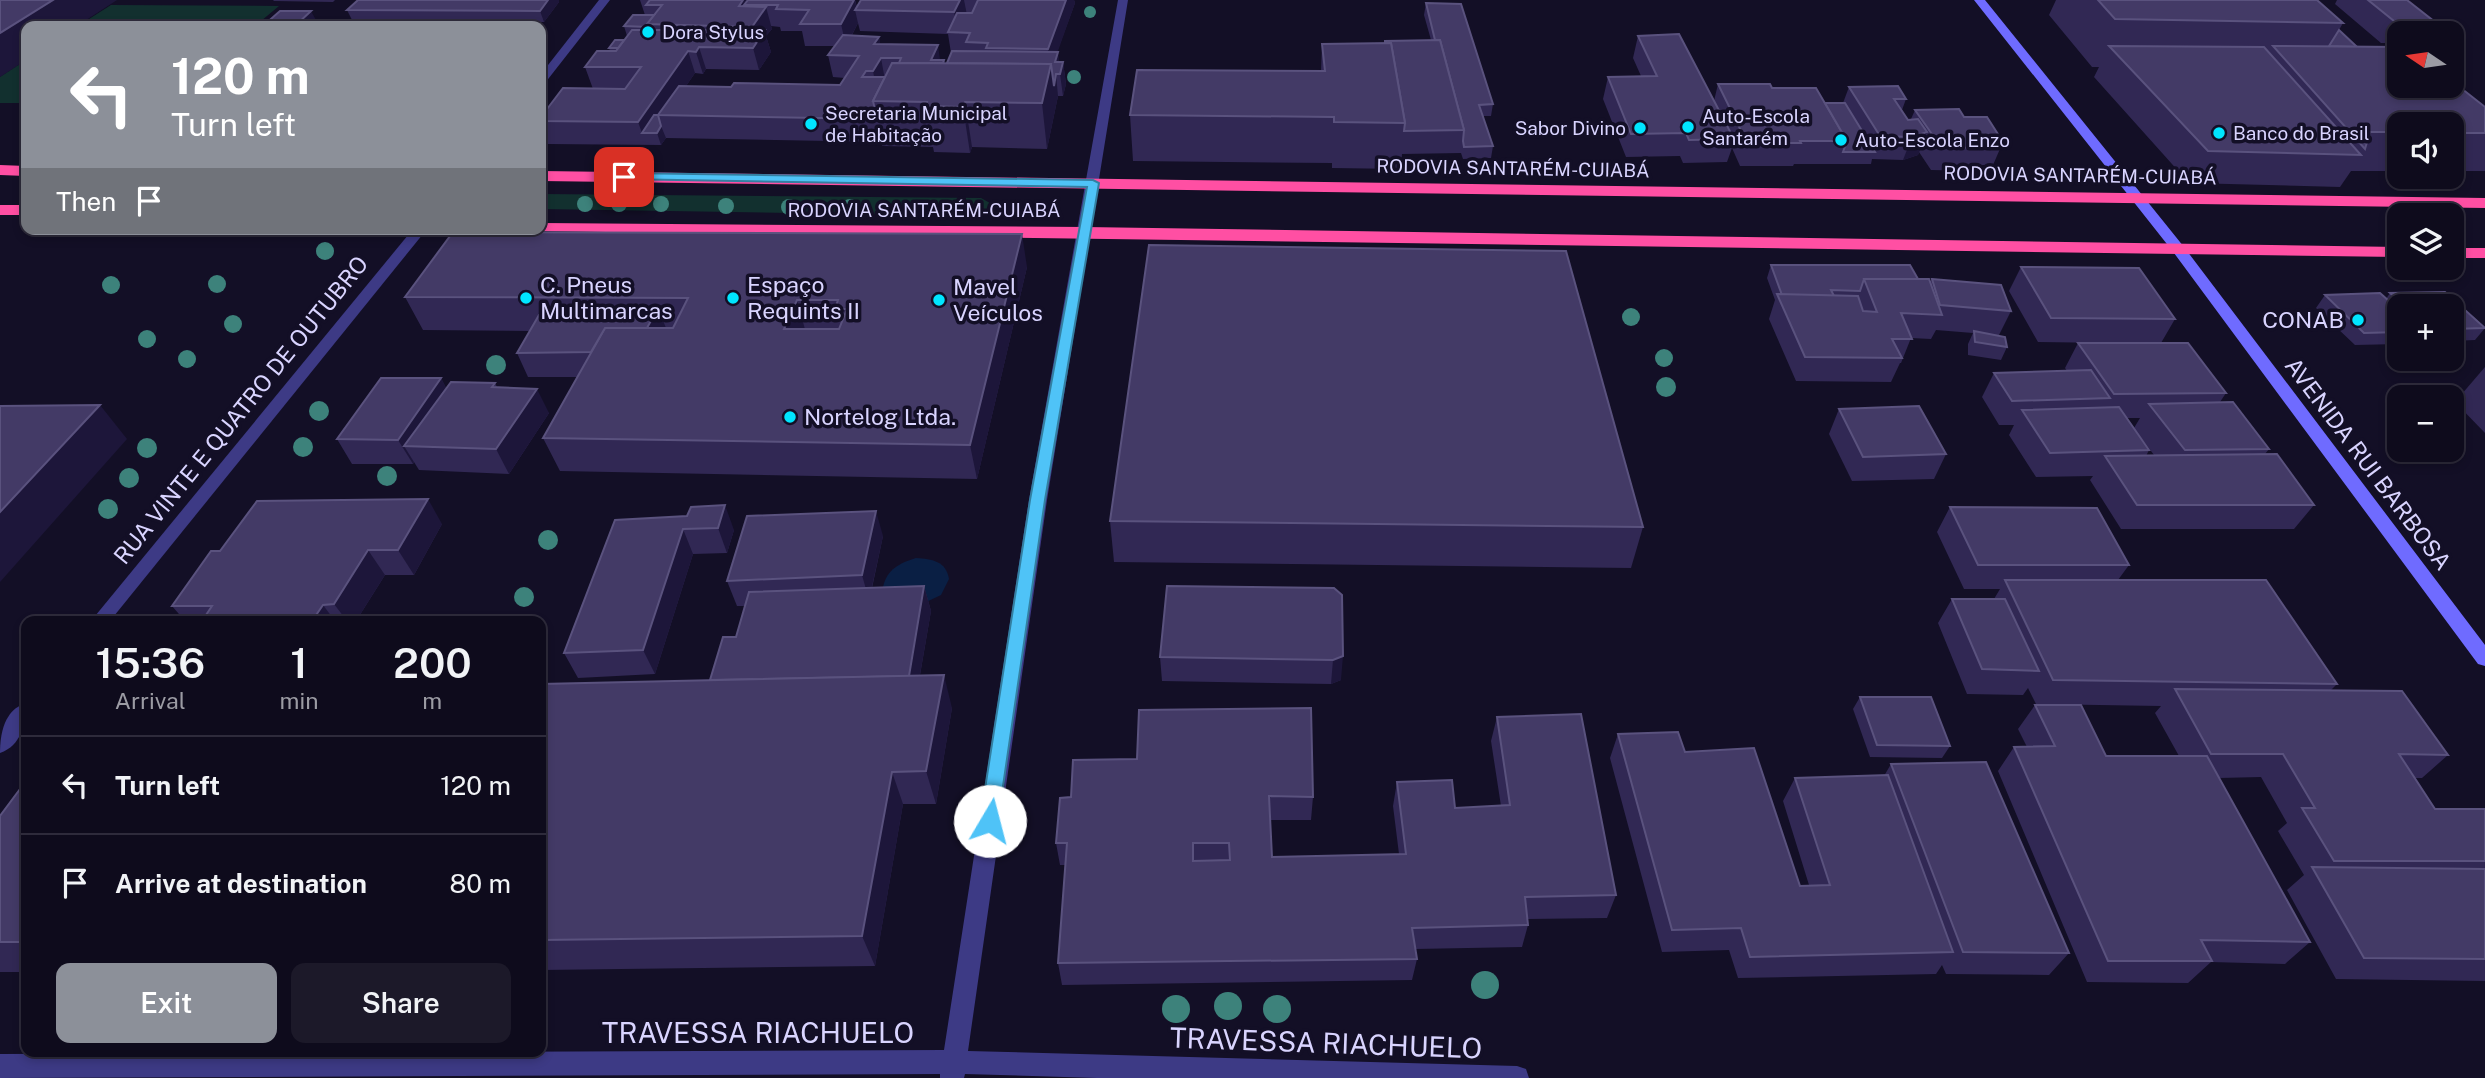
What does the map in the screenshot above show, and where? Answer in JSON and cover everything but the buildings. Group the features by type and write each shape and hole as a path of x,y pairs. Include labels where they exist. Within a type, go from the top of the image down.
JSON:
{"highway":[{"path":"0,170 21,171"},
{"name":"RODOVIA SANTARÉM-CUIABÁ","path":"546,176 2485,204"},
{"path":"0,210 21,210"},
{"name":"RODOVIA SANTARÉM-CUIABÁ","path":"546,228 1085,232 2387,252"},
{"path":"2464,253 2485,253"}],"main road":[{"name":"AVENIDA RUI BARBOSA","path":"1979,0 2179,250 2485,659"}],"street":[{"path":"546,75 605,0"},
{"path":"953,1070 1038,500 1123,0"},
{"name":"RUA VINTE E QUATRO DE OUTUBRO","path":"104,616 415,235"},
{"path":"0,745 21,718"},
{"name":"TRAVESSA RIACHUELO","path":"0,1066 953,1070 1517,1078"}],"green space":[{"path":"111,5 279,6 261,21 86,21"},
{"path":"21,63 21,103 0,103 0,77"},
{"path":"546,194 981,198 990,203 987,211 974,216 546,209"}],"water":[{"path":"916,558 933,560 945,568 949,579 941,595 922,604 886,595 883,587 891,571"}],"place":[{"name":"Dora Stylus","path":"648,32"},
{"name":"Secretaria Municipal de Habitação","path":"811,124"},
{"name":"Auto-Escola Santarém","path":"1688,127"},
{"name":"Sabor Divino","path":"1640,128"},
{"name":"Banco do Brasil","path":"2219,133"},
{"name":"Auto-Escola Enzo","path":"1841,140"},
{"name":"C. Pneus Multimarcas","path":"526,298"},
{"name":"Espaço Requints II","path":"733,298"},
{"name":"Mavel Veículos","path":"939,300"},
{"name":"CONAB","path":"2358,320"},
{"name":"Nortelog Ltda.","path":"790,417"}],"route":[{"path":"624,177 1093,183 1038,500 990,821"}]}
